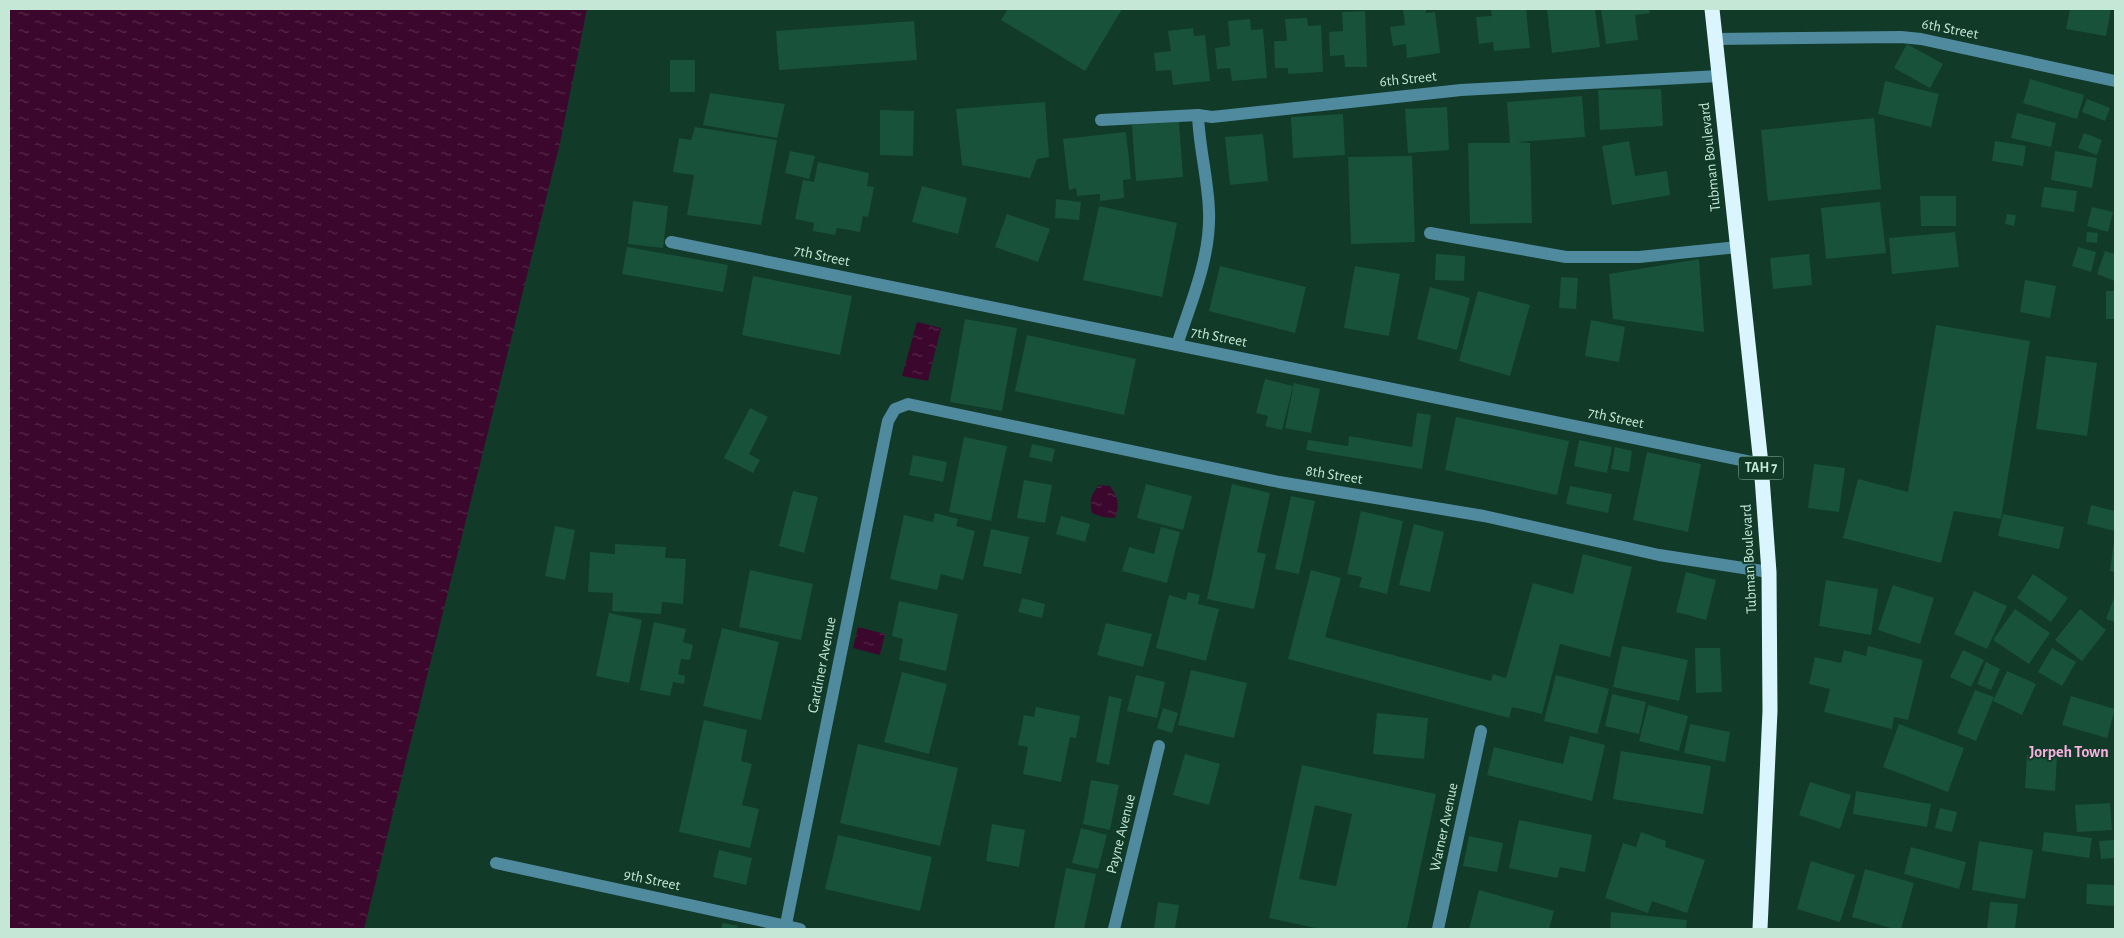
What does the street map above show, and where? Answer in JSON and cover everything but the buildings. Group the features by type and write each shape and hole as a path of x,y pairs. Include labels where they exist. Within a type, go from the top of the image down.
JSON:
{"highway":[{"name":"Tubman Boulevard","path":"1712,9 1761,464 1769,572 1770,711 1760,929"}],"street":[{"name":"6th Street","path":"1715,39 1901,37 1921,39 2115,81"},
{"name":"6th Street","path":"1101,120 1198,115 1212,117 1461,90 1719,76"},
{"path":"1177,345 1207,249 1209,211 1199,142 1198,115"},
{"path":"1430,233 1566,257 1639,257 1738,247"},
{"name":"7th Street","path":"671,242 1761,464"},
{"name":"8th Street","path":"896,409 908,404 1279,482 1484,516 1659,555 1769,572"},
{"name":"Gardiner Avenue","path":"786,928 888,422 896,409"},
{"name":"Warner Avenue","path":"1438,929 1481,731"},
{"name":"Payne Avenue","path":"1114,929 1159,746"},
{"name":"9th Street","path":"496,863 786,928 800,929"}],"water":[{"path":"9,9 587,9 560,143 364,929 9,929"},
{"path":"917,322 941,328 928,381 902,376"},
{"path":"1099,485 1110,486 1115,494 1118,505 1115,518 1103,517 1092,513 1091,498"},
{"path":"858,627 885,634 880,655 853,648"}],"district":[{"name":"Jorpeh Town","path":"2069,752"}]}
